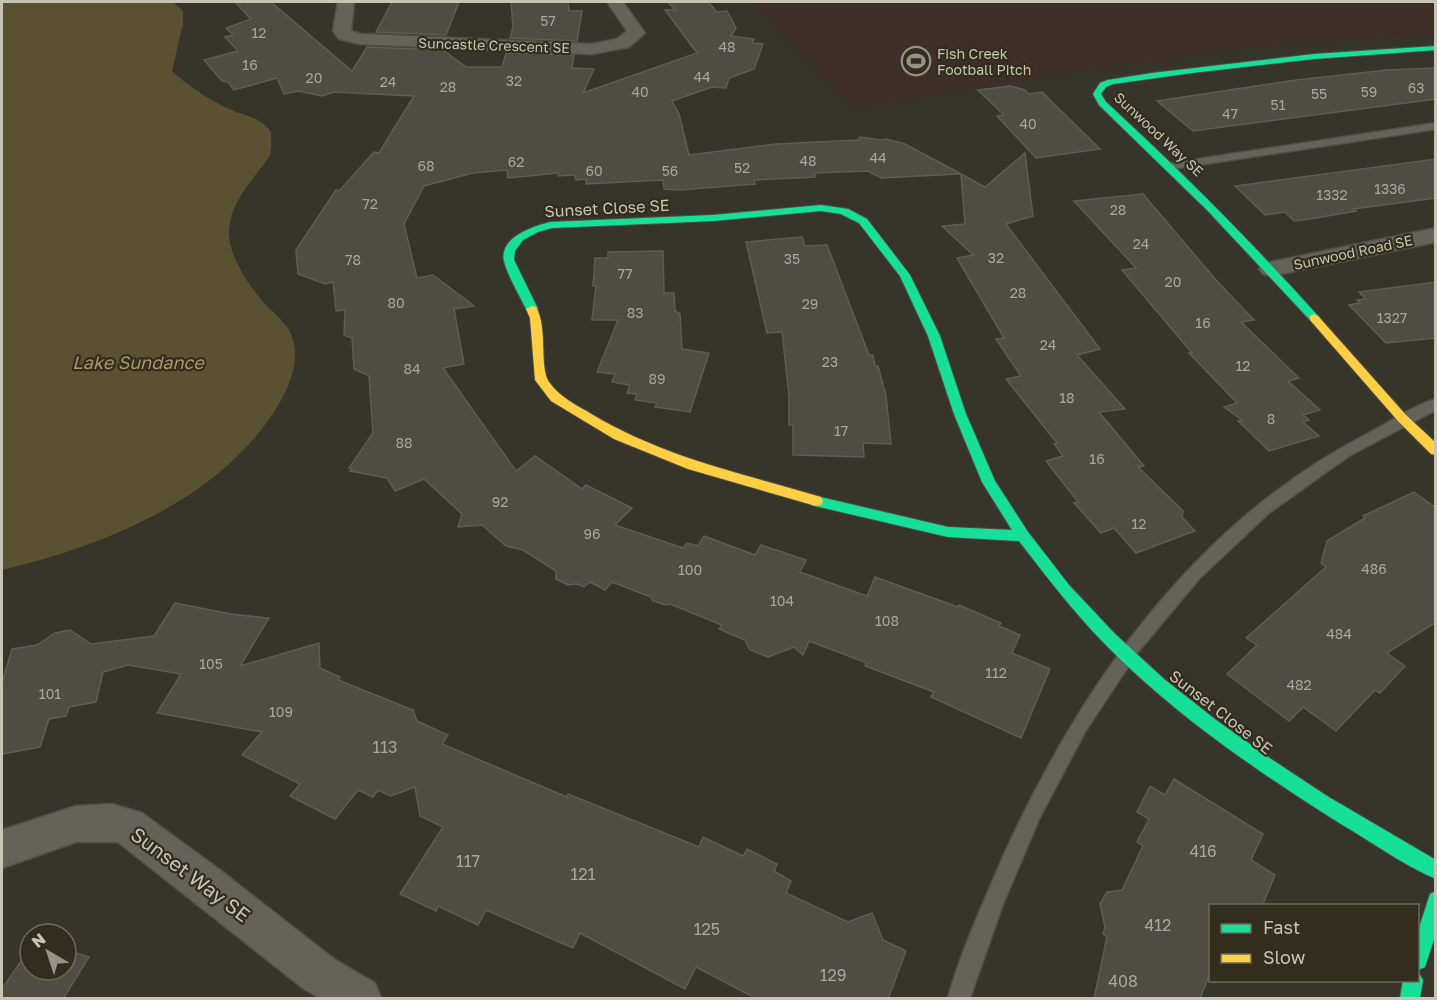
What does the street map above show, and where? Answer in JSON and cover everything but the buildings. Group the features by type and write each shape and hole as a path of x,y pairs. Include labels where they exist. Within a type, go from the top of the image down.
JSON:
{"street":[{"name":"Suncastle Crescent SE","path":"346,2 342,31 345,35 359,39 592,49 623,43 636,33 615,2"},
{"name":"Sunwood Way SE","path":"1436,48 1362,51 1251,62 1111,82 1099,89 1098,98 1172,166 1270,269 1402,418 1436,451"},
{"name":"Sunset Close SE","path":"1023,536 948,532 798,497 693,466 619,435 589,418 555,398 541,380 536,318 509,260 513,244 528,232 559,224 713,218 821,208 855,215 870,227 905,275 934,336 960,414 989,482 1023,536 1060,586 1125,654 1191,711 1260,764 1362,829 1436,870"},
{"name":"Sunwood Road SE","path":"1270,269 1436,235"},
{"name":"Sunset Way SE","path":"2,849 76,824 112,822 128,826 197,877 319,974 360,999"},
{"path":"1419,957 1436,900"},
{"path":"1410,999 1413,982"}],"lane":[{"path":"1172,166 1436,126"},
{"path":"959,999 981,934 1017,847 1056,763 1125,654 1153,618 1194,570 1240,527 1276,498 1332,458 1402,418 1436,404"}],"shaded area":[{"path":"752,2 1435,2 1435,35 1288,45 1142,62 851,108"}],"water":[{"name":"Lake Sundance","path":"2,2 173,2 183,11 183,24 172,71 204,95 223,106 257,120 271,132 269,157 235,206 230,221 229,238 235,259 246,280 288,329 293,340 295,359 291,378 283,396 274,412 249,444 221,471 188,495 153,516 116,533 78,548 2,570"}],"traffic: fast":[{"path":"1314,318 1184,181 1102,103 1097,94 1103,85 1111,82 1192,70 1314,56 1436,48"},
{"path":"816,501 948,532 1023,536 989,482 960,414 934,336 905,275 863,221 844,211 821,208"},
{"path":"532,309 509,260 510,251 519,238 534,230 551,225 713,218 821,208"},
{"path":"1023,536 1064,589 1109,638 1158,684 1210,726 1265,765 1321,802 1436,870"},
{"path":"1419,957 1436,900"},
{"path":"1410,998 1413,982"}],"traffic: slow":[{"path":"532,309 536,318 541,380 555,398 619,436 693,466 816,501"},
{"path":"1314,318 1402,418 1436,451"}],"place":[{"name":"Fish Creek Football Pitch","path":"916,61"}]}
